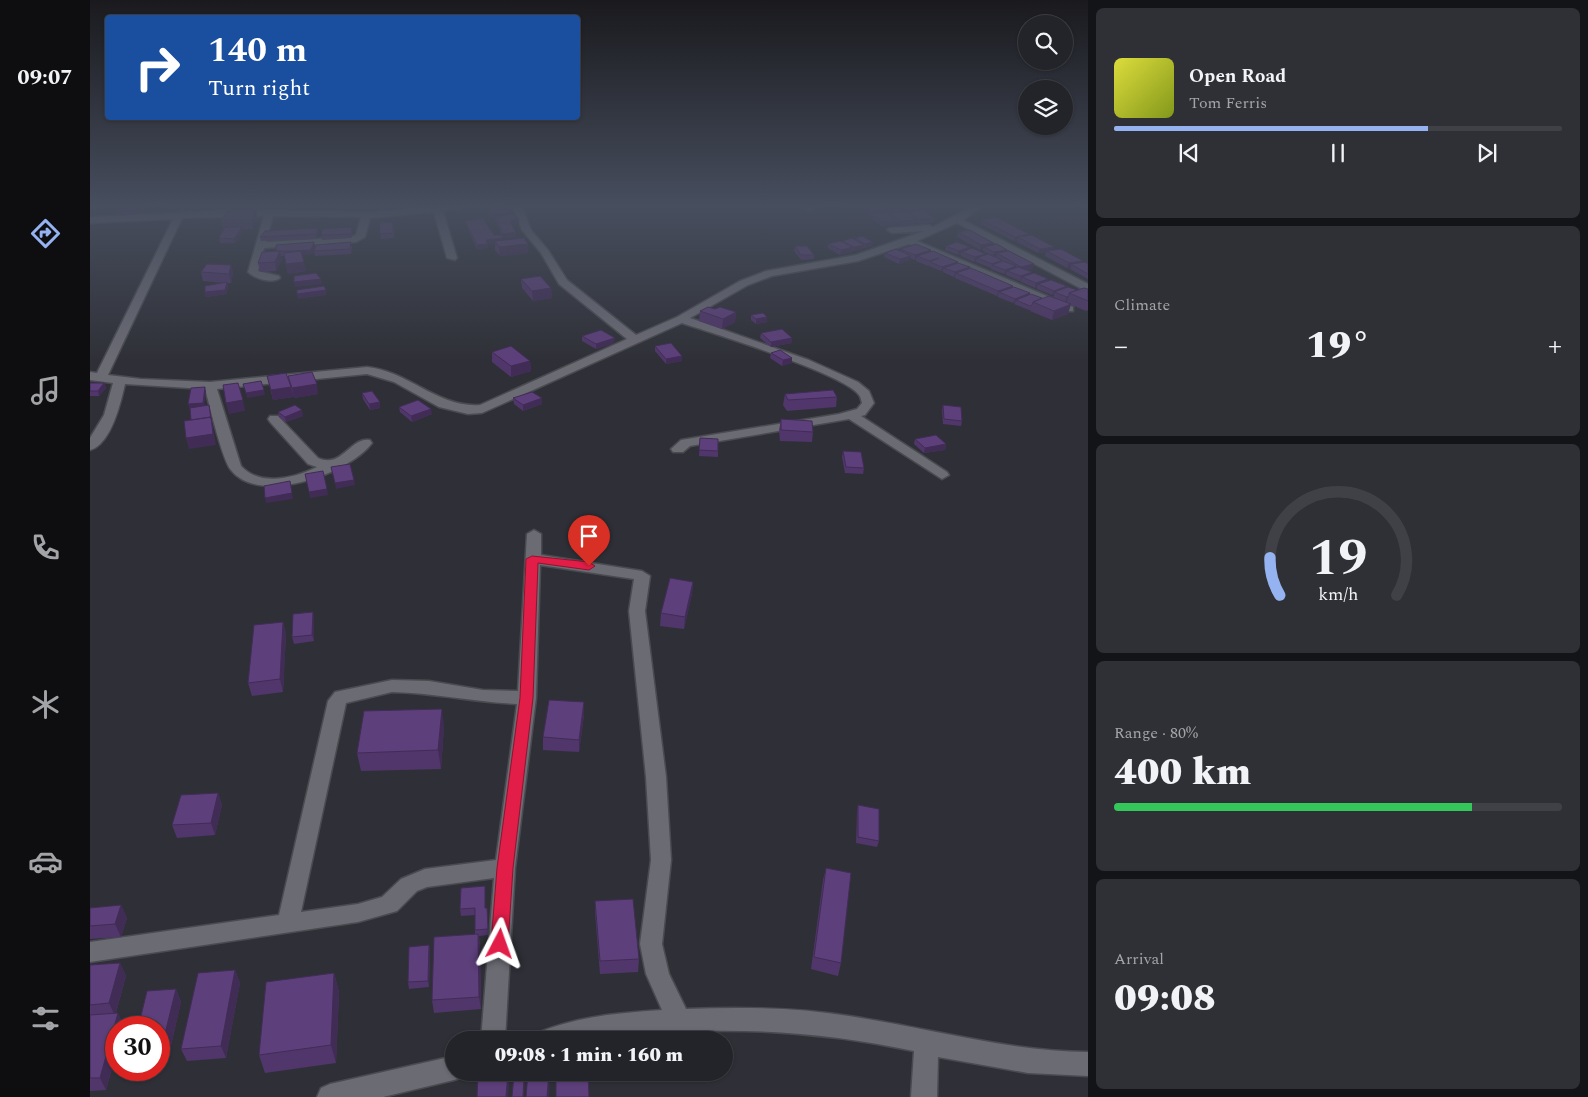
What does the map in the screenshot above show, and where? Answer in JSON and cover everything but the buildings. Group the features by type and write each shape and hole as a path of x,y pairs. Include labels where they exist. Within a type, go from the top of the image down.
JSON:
{"street":[{"path":"156,258 93,376 141,383 210,386 356,370 372,371 386,374 445,406 460,410 472,410 490,405 681,319 744,283 770,273 857,258"},
{"path":"256,258 253,272 260,276 275,278"},
{"path":"548,258 563,282 635,340"},
{"path":"950,258 1070,309"},
{"path":"1031,258 1086,287"},
{"path":"678,449 686,443 851,415 861,412 868,404 865,394 854,385 805,362 681,319"},
{"path":"90,446 107,426 113,412 120,379"},
{"path":"210,386 235,467 242,477 256,482 299,480 317,474 348,457 365,442"},
{"path":"851,415 942,475"},
{"path":"274,419 313,461 329,466"},
{"path":"494,1031 505,868 527,698 534,534"},
{"path":"532,559 589,566 642,576 637,610 656,777 661,860 652,957 657,974 679,1020"},
{"path":"288,922 337,701 340,696 392,686 429,687 483,696 527,698"},
{"path":"90,952 376,909 390,904 409,885 425,878 505,868"},
{"path":"579,1031 679,1020 796,1021 848,1027 1004,1057 1088,1064"},
{"path":"924,1097 927,1042"},
{"path":"330,1097 445,1070"}],"route":[{"path":"500,944 505,868 527,698 532,559 589,566"}]}
